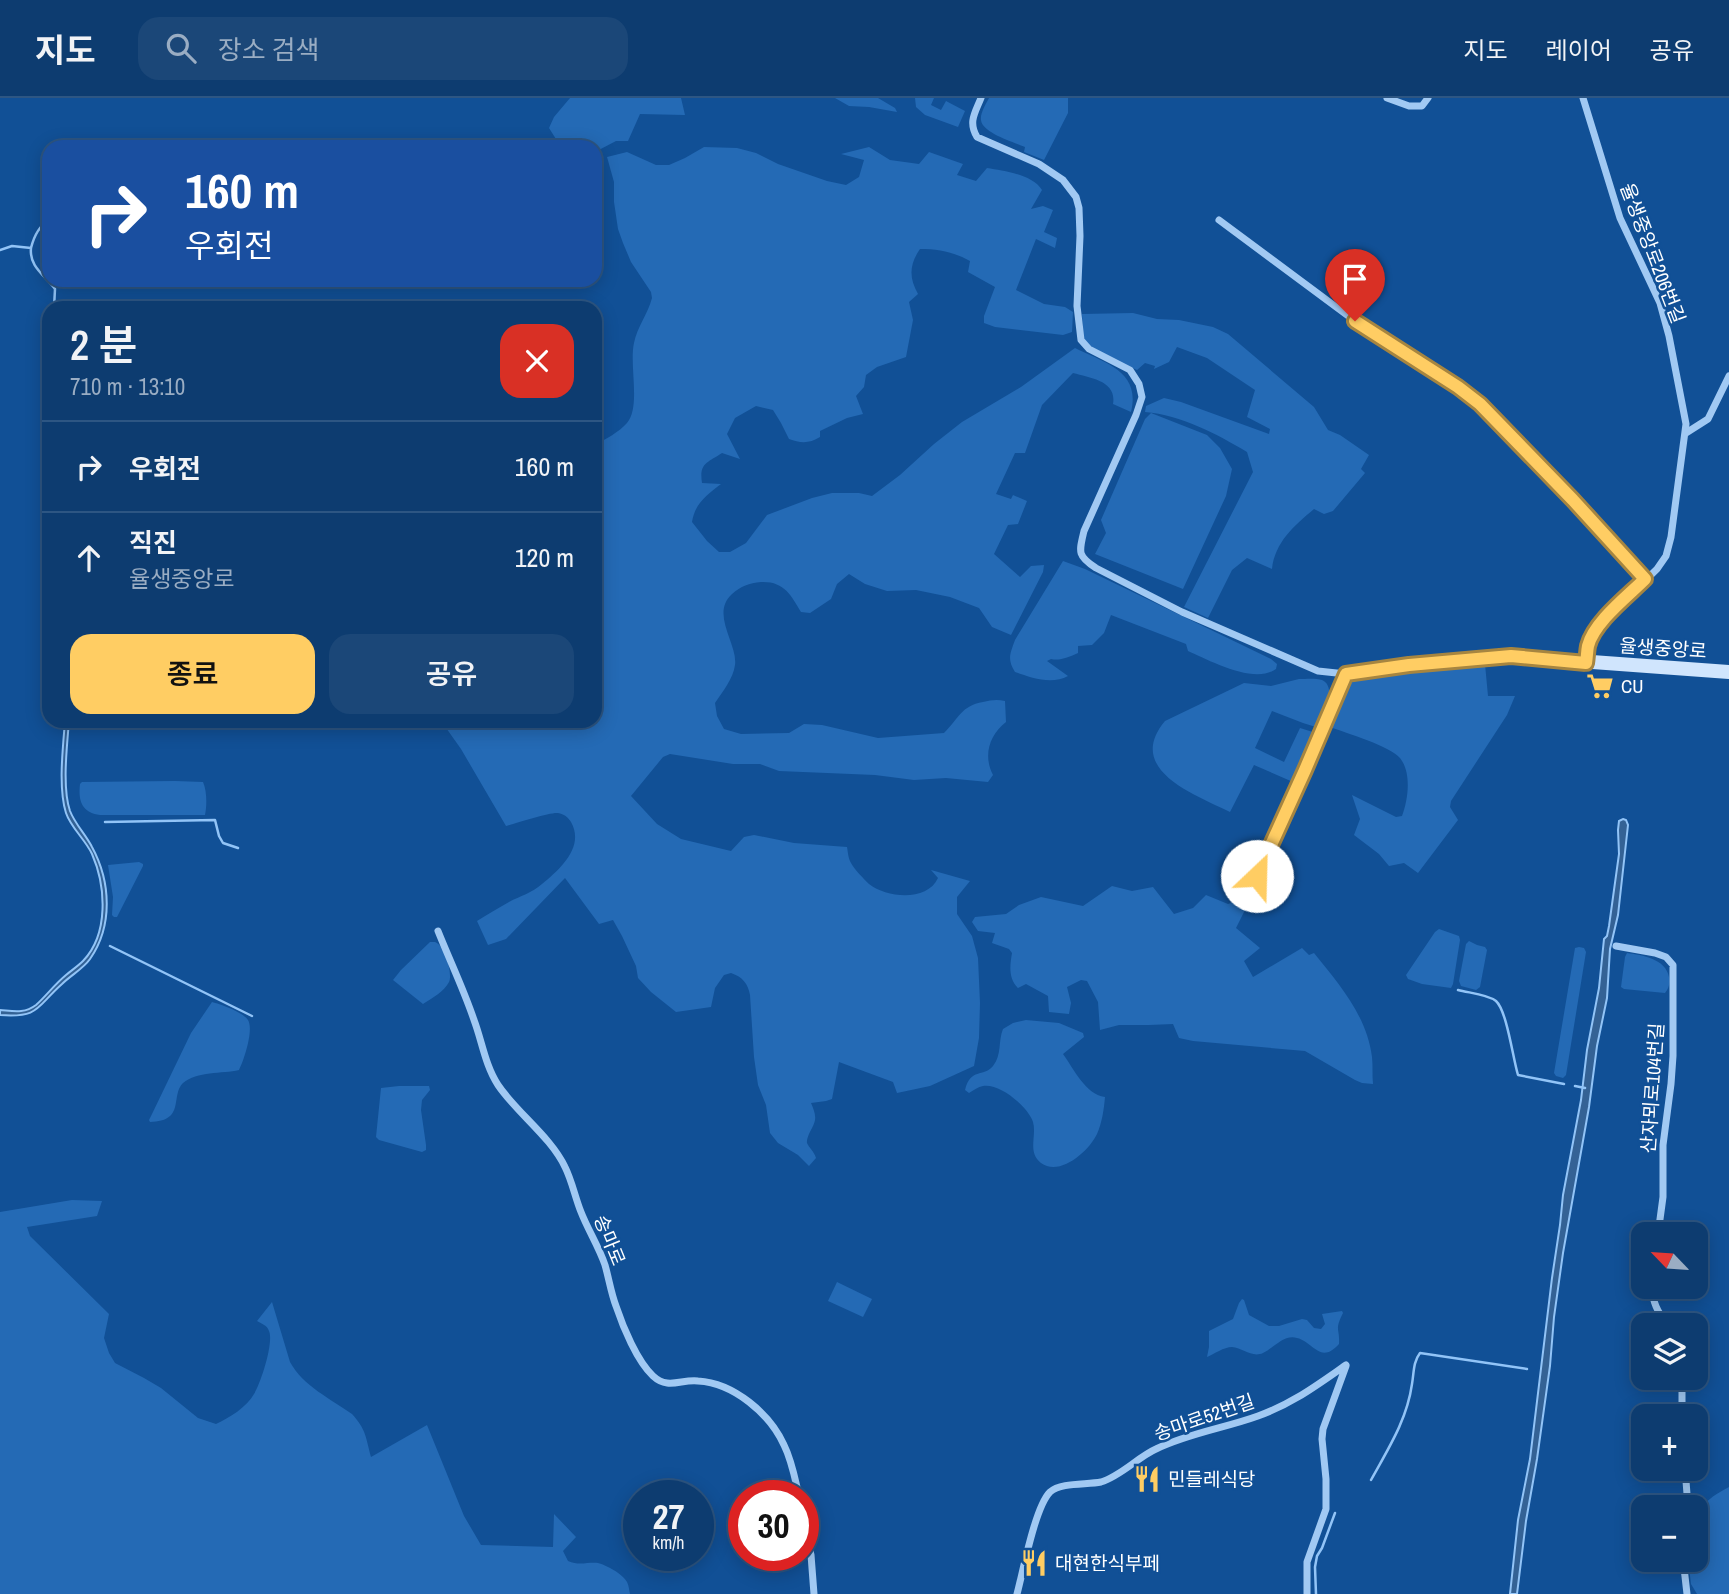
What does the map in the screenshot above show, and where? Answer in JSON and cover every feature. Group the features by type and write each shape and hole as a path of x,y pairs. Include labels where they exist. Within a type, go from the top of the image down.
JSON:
{"street":[{"path":"981,98 973,117 972,128 977,137 1039,164 1063,180 1076,197 1080,236 1077,306 1080,340 1089,349 1130,370 1139,384 1142,397 1084,531 1079,549 1083,559 1096,568 1207,622 1318,671 1346,674 1409,665 1511,656"},
{"path":"1387,98 1416,107 1422,106 1428,98"},
{"name":"율생중앙로206번길","path":"1583,98 1620,218 1660,303 1685,414 1686,433 1669,547 1662,563 1595,632 1588,645 1586,663"},
{"path":"1219,220 1355,321 1480,404 1582,509 1645,579"},
{"path":"1686,433 1708,419 1729,376"},
{"name":"율생중앙로","path":"1511,656 1729,672"},
{"path":"1257,876 1346,674"},
{"name":"송마로","path":"438,931 498,1085 565,1166 580,1210 605,1264 619,1314 645,1366 662,1383 708,1382 740,1396 757,1409 774,1429 784,1445 795,1480"},
{"name":"산자뫼로104번길","path":"1616,946 1655,953 1666,957 1673,965 1673,1065 1662,1145 1659,1222"},
{"name":"송마로52번길","path":"1017,1594 1032,1535 1050,1492 1058,1487 1103,1481 1155,1449 1184,1437 1261,1415 1298,1399 1346,1366 1323,1429 1326,1509 1307,1562 1307,1594"},
{"path":"812,1571 814,1594"},
{"path":"1684,1572 1687,1594"}],"shaded area":[{"path":"570,98 681,98 685,115 640,114 628,141 616,141 602,148 602,140 557,140 549,128 554,117"},
{"path":"835,98 878,98 897,112 849,106"},
{"path":"915,98 934,98 931,105 941,110 946,101 965,111 958,127 925,115 916,107"},
{"path":"989,98 1068,98 1068,113 1044,160 1024,152 1025,147 992,133 983,125 981,114"},
{"path":"704,147 737,148 827,181 846,185 859,177 864,160 841,154 869,147 890,160 919,164 929,152 963,164 957,175 976,181 987,168 1025,177 1042,190 1031,209 1043,206 1053,210 1044,232 1057,238 1055,248 1036,239 1016,290 1044,304 1065,307 1073,312 1072,332 1063,335 995,327 984,323 995,287 968,272 970,261 946,252 920,249 912,266 913,282 918,294 909,302 913,320 906,357 877,367 866,375 864,387 856,396 863,414 847,418 820,431 820,437 804,442 789,439 773,410 756,406 735,418 727,434 740,459 722,453 705,464 702,483 721,484 699,505 692,522 719,552 730,552 746,543 767,515 812,498 832,493 872,496 962,422 1021,387 1075,348 1118,370 1131,387 1133,398 1131,412 1113,404 1113,396 1107,385 1073,373 1042,405 1025,453 1015,453 996,494 1011,499 1013,495 1027,501 1018,524 1008,525 994,554 1020,577 1031,566 1044,565 1011,635 992,627 979,608 950,597 916,590 887,591 865,584 849,574 837,584 831,599 810,613 801,612 786,590 769,582 745,585 726,602 724,620 735,665 730,680 715,703 717,716 724,729 741,734 789,733 804,724 822,725 878,738 944,733 970,706 1002,700 1005,701 1006,722 995,733 989,746 988,761 993,775 988,782 779,771 760,764 733,764 670,754 663,757 631,796 657,824 681,839 731,851 744,837 754,835 794,843 847,847 850,861 869,884 896,895 916,894 933,886 938,878 931,870 970,881 957,897 957,914 972,936 978,958 979,1038 974,1066 930,1086 897,1093 893,1082 839,1062 832,1099 811,1103 815,1120 807,1143 816,1158 809,1166 798,1155 778,1143 770,1133 766,1105 758,1085 750,995 742,979 731,973 724,975 715,988 711,1007 676,1012 638,978 636,966 613,920 599,924 565,878 506,939 488,945 477,921 534,890 556,872 573,849 575,831 567,817 558,813 506,826 446,728 602,728 602,441 627,423 631,416 634,396 634,343 652,298 651,292 631,262 618,229 614,182 607,157 627,152 656,165 669,165"},
{"path":"1133,313 1213,327 1228,334 1314,407 1328,430 1369,455 1361,469 1365,473 1333,511 1324,514 1314,509 1287,535 1277,551 1272,569 1247,558 1232,570 1208,618 1184,607 1253,472 1247,452 1185,421 1145,412 1146,406 1164,398 1269,434 1270,429 1247,417 1255,390 1207,358 1177,347 1169,362 1154,369 1155,366 1145,363 1137,370 1096,351 1083,339 1082,314"},
{"path":"1151,413 1207,435 1220,448 1232,469 1226,496 1183,589 1095,554 1106,533 1101,520 1145,419"},
{"path":"1063,561 1085,569 1271,659 1277,664 1276,669 1256,674 1219,665 1188,651 1186,644 1111,615 1104,633 1092,645 1078,646 1078,653 1047,661 1068,676 1048,680 1015,672 1010,656 1015,640"},
{"path":"1485,664 1488,696 1515,696 1507,715 1451,801 1450,807 1458,820 1418,873 1404,863 1389,866 1379,854 1354,835 1360,819 1352,795 1396,817 1402,816 1407,795 1406,771 1395,753 1330,727 1343,686 1351,678 1367,674"},
{"path":"1299,679 1322,680 1327,684 1328,702 1319,728 1272,711 1255,748 1284,762 1300,728 1316,733 1293,782 1254,765 1230,812 1184,789 1159,767 1153,754 1155,738 1165,721 1244,683 1271,686"},
{"path":"65,728 69,728 66,791 72,816 92,847 103,875 107,904 103,932 87,963 36,1009 23,1015 0,1015 0,1010 23,1011 36,1005 83,961 91,950 101,924 102,895 97,867 92,854 66,813 62,792"},
{"path":"357,728 393,728 359,730"},
{"path":"82,782 203,782 205,815 100,815 85,809 80,796"},
{"path":"1623,819 1628,825 1618,915 1610,949 1607,998 1563,1253 1550,1366 1517,1594 1510,1594 1563,1195 1599,988 1604,939 1609,926 1619,854 1619,821"},
{"path":"139,862 143,866 117,917 114,917 108,865"},
{"path":"1112,886 1132,891 1153,887 1174,914 1193,908 1206,895 1228,904 1258,894 1236,928 1260,948 1244,961 1253,977 1302,948 1309,955 1314,953 1358,1014 1369,1042 1373,1084 1355,1080 1305,1051 1193,1041 1179,1038 1173,1024 1119,1025 1100,1030 1098,1002 1087,981 1081,980 1067,987 1071,1003 1069,1014 1049,1012 1048,996 1026,984 1018,988 1015,984 1010,971 1012,953 1009,949 992,943 995,933 978,931 972,922 975,917 1006,914 1019,905 1041,897 1083,906"},
{"path":"1439,929 1459,936 1460,940 1451,988 1422,984 1408,979 1406,975"},
{"path":"1469,941 1487,950 1480,987 1476,990 1461,986 1459,981 1466,944"},
{"path":"430,942 439,944 442,948 450,978 444,989 423,1004 393,980"},
{"path":"1579,947 1586,952 1566,1075 1563,1078 1554,1073 1575,948"},
{"path":"1627,953 1652,959 1663,966 1669,979 1665,993 1621,987"},
{"path":"212,1002 237,1011 250,1025 246,1052 239,1070 189,1079 179,1088 173,1113 161,1121 150,1122 191,1033"},
{"path":"1026,1020 1059,1023 1083,1033 1084,1037 1063,1054 1086,1086 1105,1097 1100,1125 1093,1141 1073,1160 1057,1167 1041,1163 1037,1159 1033,1149 1033,1122 1012,1097 990,1086 981,1086 969,1093 965,1090 974,1075 989,1070 996,1062 1003,1029"},
{"path":"429,1086 430,1090 422,1100 426,1150 422,1152 376,1137 381,1088"},
{"path":"72,1200 102,1201 97,1216 27,1227 30,1236 109,1314 104,1338 115,1363 161,1388 198,1418 216,1424 242,1408 257,1389 266,1362 270,1336 267,1327 257,1321 272,1302 290,1362 310,1385 357,1419 365,1434 371,1457 427,1425 464,1516 481,1545 553,1547 554,1514 576,1537 563,1551 568,1561 579,1564 598,1563 610,1568 625,1579 630,1594 0,1594 0,1212"},
{"path":"837,1282 872,1299 863,1317 828,1301"},
{"path":"1242,1299 1249,1315 1269,1326 1302,1319 1307,1320 1314,1328 1321,1329 1325,1324 1322,1314 1342,1311 1338,1326 1339,1344 1332,1350 1322,1352 1303,1340 1292,1337 1259,1354 1232,1347 1207,1357 1209,1331 1233,1319"},
{"path":"1729,1487 1729,1594 1697,1594 1691,1584 1690,1572 1708,1572 1708,1500"}],"waterway":[{"path":"31,248 42,225"},
{"path":"0,250 12,246 31,248 32,260 42,274"},
{"path":"53,287 54,301"},
{"path":"105,822 215,820 223,843 238,848"},
{"path":"110,946 252,1016"},
{"path":"1458,990 1488,997 1500,1006 1518,1075 1564,1084"},
{"path":"1575,1086 1585,1088"},
{"path":"1371,1480 1401,1422 1420,1353 1527,1369"},
{"path":"1316,1594 1317,1556 1335,1513"}],"place":[{"name":"CU","path":"1600,686"},
{"name":"민들레식당","path":"1147,1479"},
{"name":"대현한식부페","path":"1034,1563"}],"route":[{"path":"1257,876 1346,674 1409,665 1511,656 1586,663 1588,645 1595,632 1645,579 1480,404 1355,321"}]}
